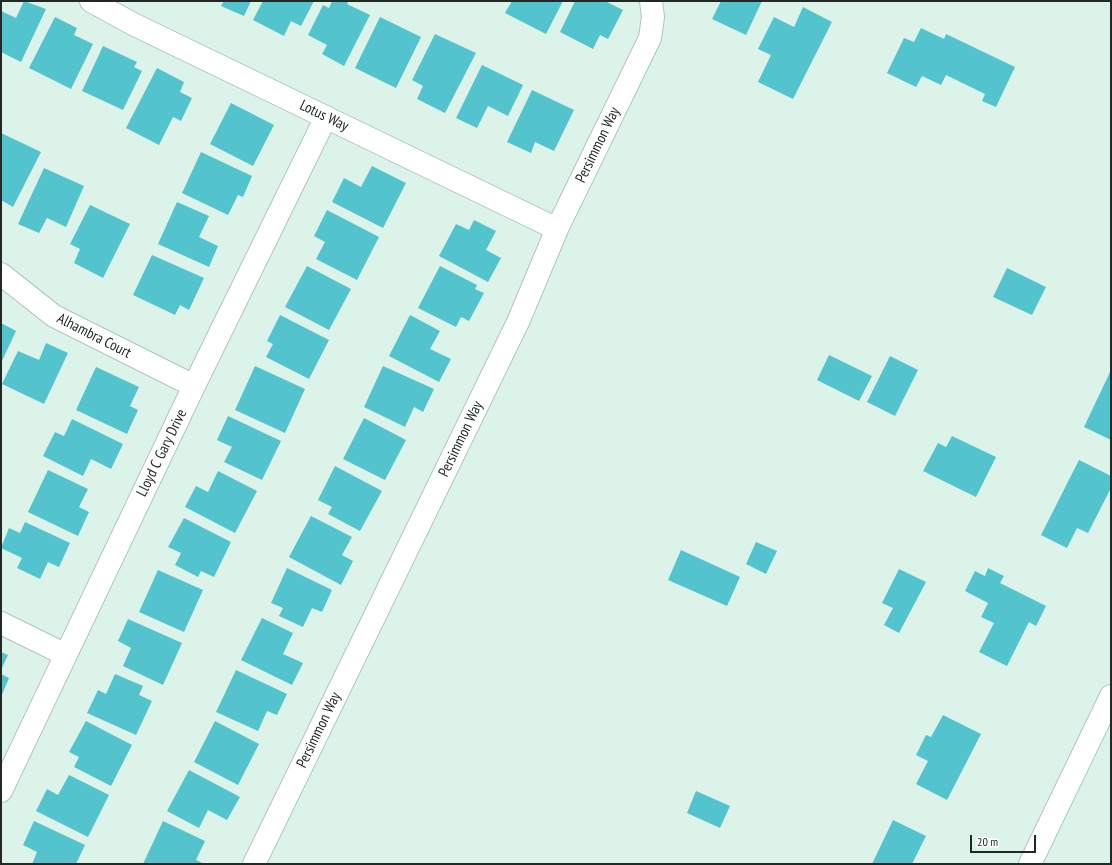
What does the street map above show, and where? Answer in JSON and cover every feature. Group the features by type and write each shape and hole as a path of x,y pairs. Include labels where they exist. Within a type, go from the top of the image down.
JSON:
{"street":[{"name":"Lotus Way","path":"92,1 133,24 558,229"},
{"name":"Persimmon Way","path":"254,864 518,322 558,229 650,38 653,18 652,5"},
{"name":"Lloyd C Gary Drive","path":"1,791 194,386 326,117"},
{"name":"Alhambra Court","path":"1,274 54,316 194,386"},
{"path":"1,623 66,655"},
{"path":"1030,864 1111,696"}],"building":[{"path":"24,1 46,9 21,62 1,52 1,11 16,18"},
{"path":"224,1 251,1 244,16 221,6"},
{"path":"263,1 314,1 301,26 291,21 284,36 253,20"},
{"path":"332,1 349,1 347,4 370,15 344,66 322,54 327,45 308,35 323,5 329,8"},
{"path":"512,1 563,1 546,34 505,13"},
{"path":"575,1 605,1 623,10 608,39 600,35 593,49 560,32"},
{"path":"721,1 762,1 746,35 712,19"},
{"path":"803,7 832,22 793,99 758,82 771,55 758,49 774,17 794,27"},
{"path":"55,17 77,28 74,35 93,44 71,89 29,68"},
{"path":"380,17 421,37 396,88 355,68"},
{"path":"921,28 944,39 946,34 1015,67 996,107 982,101 985,94 946,75 941,85 922,76 916,87 887,73 904,38 914,42"},
{"path":"435,34 476,53 445,113 417,99 423,86 412,80"},
{"path":"103,46 137,62 134,67 142,71 123,110 82,91"},
{"path":"482,65 523,85 508,116 488,106 477,128 456,118"},
{"path":"157,68 184,82 180,92 192,98 181,121 173,117 159,145 126,128"},
{"path":"532,90 574,110 554,151 535,142 531,153 507,142"},
{"path":"231,103 274,125 253,166 210,144"},
{"path":"1,133 41,152 13,207 1,200"},
{"path":"201,152 252,176 243,197 238,195 228,215 182,193"},
{"path":"372,166 406,183 383,228 332,202 344,178 361,187"},
{"path":"44,168 84,186 66,227 47,218 39,233 18,224"},
{"path":"177,202 209,216 199,237 218,246 209,267 158,244"},
{"path":"90,205 130,224 103,278 74,263 80,249 70,244"},
{"path":"327,210 379,237 357,280 316,259 325,242 314,236"},
{"path":"474,220 496,231 486,250 501,258 488,282 439,256 456,224 469,230"},
{"path":"152,255 204,278 189,310 180,305 175,315 133,295"},
{"path":"307,266 351,289 329,330 285,307"},
{"path":"440,266 477,285 475,289 484,293 469,321 461,317 456,327 418,308"},
{"path":"1007,268 1046,287 1032,315 993,297"},
{"path":"280,315 329,340 309,379 266,357 273,344 267,341"},
{"path":"410,315 440,331 430,349 451,359 439,382 389,356"},
{"path":"1,323 16,331 1,363"},
{"path":"46,343 68,353 44,404 2,384 18,351 39,360"},
{"path":"829,355 872,376 859,401 817,380"},
{"path":"890,356 918,370 895,416 867,402"},
{"path":"255,366 305,389 285,433 235,410"},
{"path":"383,366 434,389 423,412 414,407 405,427 364,407"},
{"path":"96,367 139,387 130,406 138,410 127,434 76,410"},
{"path":"1111,370 1111,440 1084,427"},
{"path":"228,416 281,441 262,480 224,462 232,447 217,440"},
{"path":"364,418 406,440 385,480 343,459"},
{"path":"72,419 123,444 111,469 91,459 83,476 43,456 55,432 64,436"},
{"path":"952,436 996,457 976,497 923,471 938,443 946,447"},
{"path":"1079,460 1111,476 1111,488 1088,533 1077,528 1067,548 1041,535"},
{"path":"335,466 382,491 360,531 328,514 332,507 318,500"},
{"path":"48,470 88,489 79,507 89,512 78,536 28,512"},
{"path":"218,471 257,491 235,533 185,507 196,486 208,492"},
{"path":"311,516 352,537 342,555 353,561 341,585 289,557"},
{"path":"184,518 231,542 214,577 201,571 198,577 175,565 181,553 168,547"},
{"path":"25,522 70,543 59,567 48,562 40,579 17,568 22,558 1,548 9,528 20,533"},
{"path":"756,542 777,551 766,574 746,564"},
{"path":"681,550 740,577 727,606 668,580"},
{"path":"287,568 332,590 322,612 312,608 303,627 279,616 283,608 271,603"},
{"path":"988,568 1004,576 1000,583 1046,606 1036,626 1029,622 1007,666 979,652 994,623 981,617 988,603 965,591 975,571 985,576"},
{"path":"899,569 926,582 899,633 884,625 893,608 882,603"},
{"path":"158,570 203,590 184,632 139,612"},
{"path":"262,618 293,633 283,654 303,663 292,685 241,660"},
{"path":"128,619 182,643 163,685 123,666 131,648 118,641"},
{"path":"1,652 8,655 1,670"},
{"path":"236,670 287,694 277,715 267,711 258,731 216,712"},
{"path":"1,674 9,678 1,697"},
{"path":"115,674 143,686 139,695 152,701 136,735 87,713 98,690 106,694"},
{"path":"943,715 981,734 947,800 916,784 928,761 916,755 926,735 931,737"},
{"path":"86,721 132,745 111,786 74,767 79,757 69,752"},
{"path":"215,721 259,744 238,785 194,762"},
{"path":"189,770 240,797 227,820 208,810 199,828 167,811"},
{"path":"69,775 109,795 88,837 36,811 47,789 58,795"},
{"path":"696,791 730,806 720,828 687,813"},
{"path":"893,820 926,836 912,864 872,864"},
{"path":"34,821 85,845 76,864 32,864 37,852 23,845"},
{"path":"163,821 205,841 196,860 204,864 143,864"}]}
